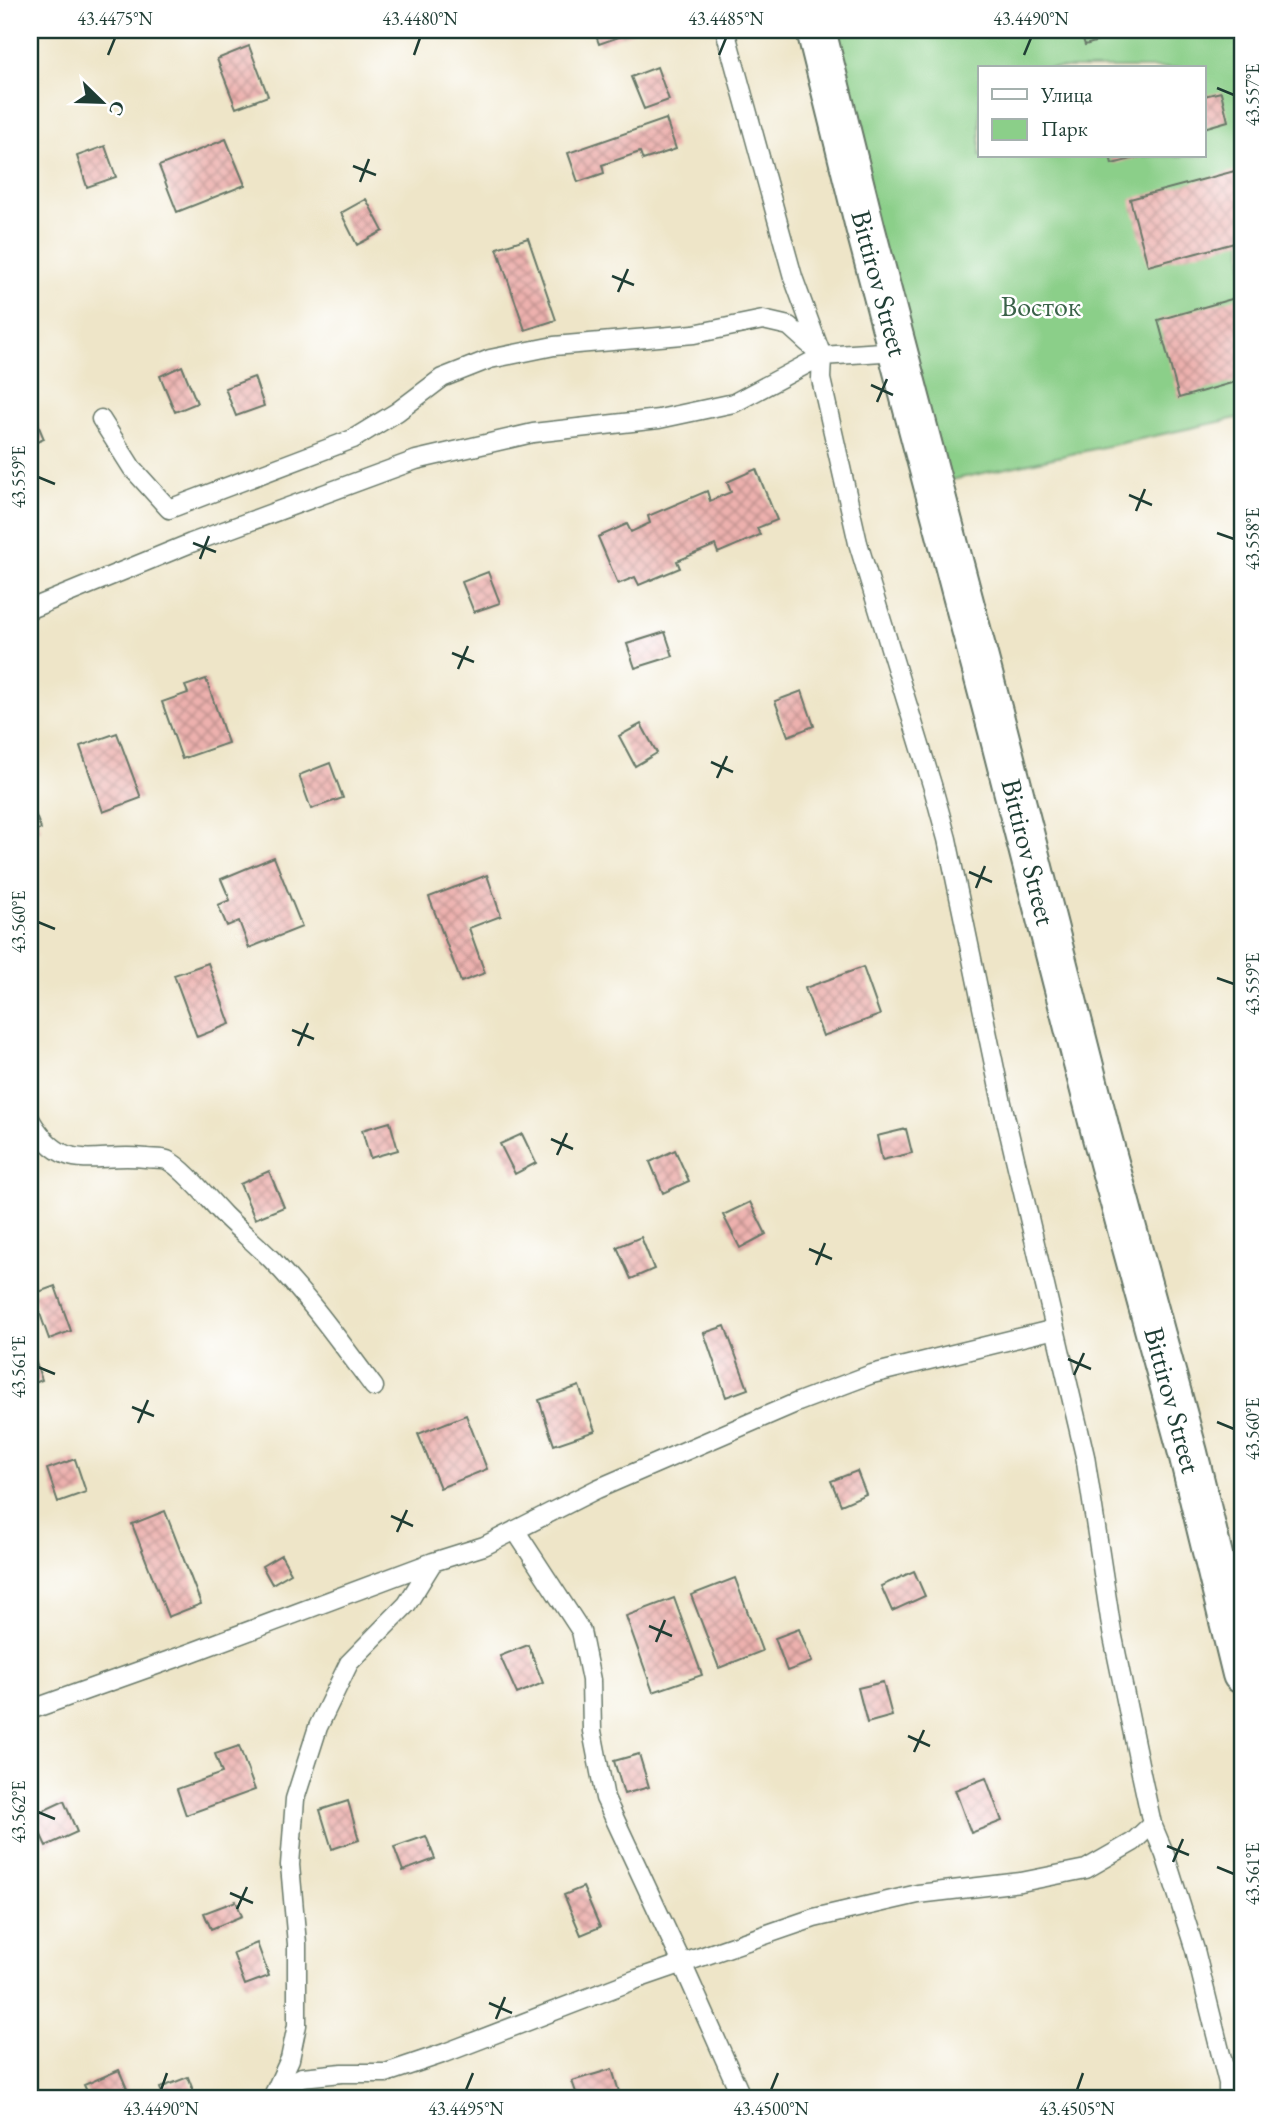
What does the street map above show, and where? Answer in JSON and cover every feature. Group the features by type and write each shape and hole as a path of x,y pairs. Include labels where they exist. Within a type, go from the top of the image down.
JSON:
{"street":[{"name":"Bittirov Street","path":"816,30 1102,1137 1188,1453 1242,1674"}],"lane":[{"path":"725,30 793,277 822,356 821,379 858,543 947,839 1002,1103 1085,1456 1112,1632 1153,1824 1195,1950 1225,2072 1228,2098"},
{"path":"101,419 132,468 169,509 353,439 397,412 442,378 490,359 554,346 694,334 763,320 789,326 822,356"},
{"path":"30,608 191,543 416,460 533,433 659,419 734,403 822,356 897,351"},
{"path":"30,1119 39,1135 63,1155 85,1160 132,1156 167,1160 271,1259 324,1320 374,1387"},
{"path":"30,1710 214,1645 433,1562 484,1546 597,1489 798,1402 872,1374 1055,1329"},
{"path":"515,1530 581,1632 592,1680 592,1731 605,1798 742,2098"},
{"path":"274,2095 289,2059 297,2025 297,1944 290,1865 295,1799 318,1727 349,1663 407,1604 433,1562"},
{"path":"274,2095 302,2077 386,2073 682,1963 814,1918 918,1894 1021,1882 1086,1869 1133,1842 1153,1824"}],"green space":[{"name":"Восток","path":"816,30 1242,30 1242,417 933,484"}],"building":[{"path":"594,30 632,30 633,32 599,44"},
{"path":"1080,30 1135,30 1085,45"},
{"path":"249,46 268,96 236,108 217,59"},
{"path":"657,67 669,100 644,109 631,77"},
{"path":"1221,92 1228,121 1206,127 1206,96"},
{"path":"666,119 676,149 643,160 640,152 602,165 604,173 578,182 568,153"},
{"path":"226,139 245,185 177,212 159,166"},
{"path":"105,146 116,177 87,187 77,156"},
{"path":"1110,158 1136,158 1112,164"},
{"path":"1242,169 1242,241 1148,266 1130,199"},
{"path":"366,199 383,231 357,245 341,213"},
{"path":"528,238 556,320 525,330 497,248"},
{"path":"1242,296 1242,380 1179,398 1158,320"},
{"path":"182,366 197,403 175,412 160,376"},
{"path":"254,377 264,406 236,416 225,388"},
{"path":"30,406 44,439 30,445"},
{"path":"756,469 777,520 757,528 760,535 718,553 715,545 677,561 680,568 639,585 635,577 618,584 598,537 627,524 631,532 650,523 648,516 707,491 710,501 731,492 727,482"},
{"path":"488,572 500,603 474,612 462,582"},
{"path":"665,632 673,656 635,668 627,644"},
{"path":"206,679 228,743 182,759 162,702 188,693 185,686"},
{"path":"802,691 814,726 788,736 775,701"},
{"path":"641,724 657,753 635,766 619,736"},
{"path":"117,733 141,798 103,812 80,746"},
{"path":"330,763 343,798 311,809 299,775"},
{"path":"30,800 41,829 30,833"},
{"path":"274,857 302,927 249,948 239,921 227,926 218,905 230,900 221,879"},
{"path":"487,875 501,916 469,928 485,973 461,982 429,897"},
{"path":"208,963 230,1024 197,1037 174,975"},
{"path":"863,967 880,1015 823,1036 805,988"},
{"path":"390,1122 398,1150 370,1158 362,1130"},
{"path":"906,1129 912,1153 882,1160 877,1136"},
{"path":"522,1134 536,1163 515,1174 500,1144"},
{"path":"675,1150 689,1181 663,1193 650,1162"},
{"path":"269,1171 284,1207 255,1219 240,1184"},
{"path":"750,1202 766,1234 740,1248 723,1215"},
{"path":"641,1237 654,1269 631,1279 617,1247"},
{"path":"55,1286 71,1331 49,1339 33,1294"},
{"path":"725,1326 748,1389 726,1397 704,1333"},
{"path":"30,1347 42,1380 30,1385"},
{"path":"579,1386 595,1431 554,1445 539,1400"},
{"path":"466,1415 487,1469 440,1488 418,1434"},
{"path":"75,1459 86,1492 58,1502 47,1469"},
{"path":"857,1471 866,1494 841,1505 831,1481"},
{"path":"165,1511 201,1604 168,1617 132,1524"},
{"path":"281,1555 291,1573 272,1584 262,1566"},
{"path":"914,1571 925,1596 892,1611 881,1586"},
{"path":"735,1578 762,1651 719,1668 691,1595"},
{"path":"674,1598 702,1675 653,1692 626,1616"},
{"path":"799,1629 812,1662 787,1671 775,1638"},
{"path":"528,1645 543,1683 517,1694 500,1656"},
{"path":"883,1682 892,1716 867,1723 858,1688"},
{"path":"239,1746 255,1790 186,1815 177,1789 222,1773 215,1754"},
{"path":"639,1754 649,1787 624,1794 614,1761"},
{"path":"986,1778 1002,1821 971,1833 955,1790"},
{"path":"64,1801 77,1832 46,1846 32,1816"},
{"path":"348,1801 359,1840 332,1849 320,1810"},
{"path":"426,1836 435,1859 403,1871 394,1847"},
{"path":"583,1887 600,1927 581,1935 564,1895"},
{"path":"236,1901 242,1916 211,1929 204,1913"},
{"path":"257,1943 269,1976 245,1985 233,1953"},
{"path":"612,2069 621,2098 578,2098 572,2081"},
{"path":"119,2070 131,2098 90,2098 84,2085"},
{"path":"188,2077 196,2098 164,2098 160,2088"}]}
